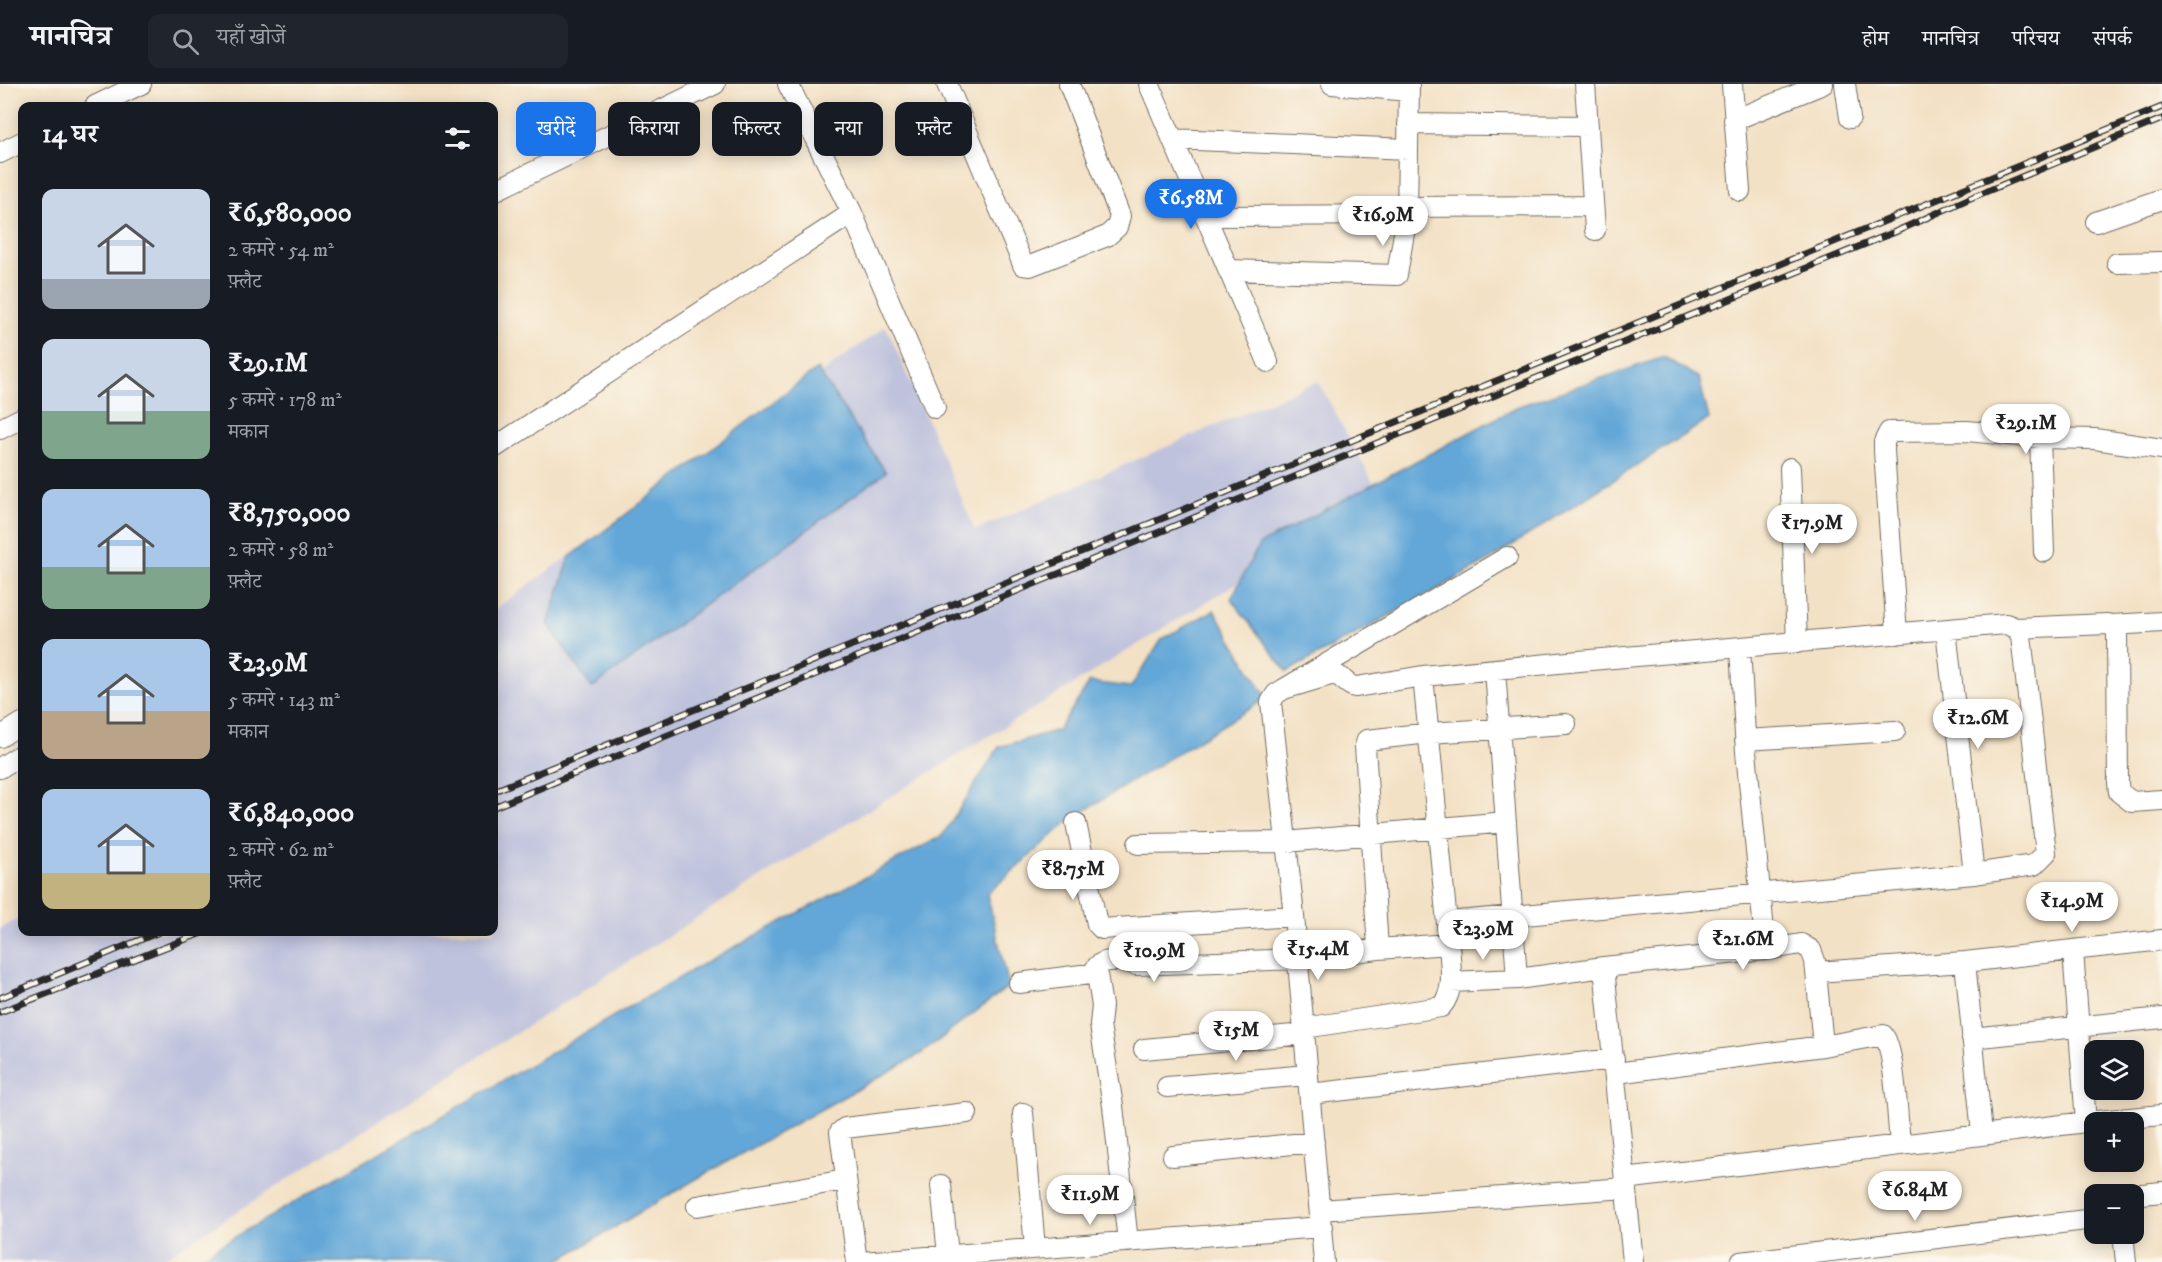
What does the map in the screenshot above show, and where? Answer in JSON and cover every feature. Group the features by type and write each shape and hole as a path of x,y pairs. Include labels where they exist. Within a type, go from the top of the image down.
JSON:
{"street":[{"path":"103,102 141,84"},
{"path":"498,189 715,84"},
{"path":"788,84 852,213 935,408"},
{"path":"947,84 1023,265 1030,266 1107,236 1119,223 1120,216 1069,84"},
{"path":"1149,84 1268,362"},
{"path":"1228,270 1396,276 1398,273 1407,211 1409,88 1332,84"},
{"path":"1585,84 1595,230"},
{"path":"1731,84 1740,191"},
{"path":"1734,120 1823,84"},
{"path":"1845,84 1850,118"},
{"path":"1408,124 1588,126"},
{"path":"1172,139 1408,149"},
{"path":"0,153 18,144"},
{"path":"2096,222 2162,199"},
{"path":"1205,216 1593,206"},
{"path":"498,445 852,213"},
{"path":"2117,263 2162,262"},
{"path":"0,429 18,420"},
{"path":"1897,634 1884,451 1887,434 1892,430 1967,431 2040,438 2095,439 2162,449"},
{"path":"2040,438 2044,552"},
{"path":"1790,468 1797,643"},
{"path":"1324,1262 1294,916 1270,707 1273,698 1284,689 1508,557"},
{"path":"1284,689 1334,674 1354,687 1423,676 1495,669 2006,624 2016,628 2162,622"},
{"path":"2112,624 2116,631 2120,792 2132,802 2162,800"},
{"path":"1447,922 1760,895 1974,874 2034,865 2046,853 2021,636 2016,628"},
{"path":"1946,630 1974,874"},
{"path":"1740,648 1745,740 1766,950"},
{"path":"1495,669 1517,979"},
{"path":"1144,1049 1304,1031 1441,1008 1449,998 1451,981 1449,944 1423,676"},
{"path":"1378,950 1365,743 1369,739 1429,733 1566,724"},
{"path":"0,737 18,726"},
{"path":"1745,740 1895,731"},
{"path":"0,768 18,757"},
{"path":"1138,844 1286,842 1506,822"},
{"path":"1076,823 1097,924 1102,929 1294,916"},
{"path":"1816,972 1965,962 2162,940"},
{"path":"1128,1242 1113,1106 1100,1025 1102,1006 1096,968 1102,962 1128,962 1136,965 1298,959 1449,944"},
{"path":"1451,981 1517,979 1801,944 1811,950 1815,961 1823,1046"},
{"path":"2073,951 2085,1112"},
{"path":"1965,962 1982,1134"},
{"path":"1604,967 1633,1262"},
{"path":"1019,983 1097,973"},
{"path":"1972,1038 2162,1018"},
{"path":"1167,1087 1309,1085 1615,1066 1823,1046 1883,1035 1886,1037 1891,1059 1900,1145"},
{"path":"967,1113 845,1128 840,1132 845,1180 859,1262 1128,1242 1625,1183 2084,1122"},
{"path":"1023,1113 1035,1248"},
{"path":"2144,1117 2162,1115"},
{"path":"1173,1156 1314,1142"},
{"path":"697,1206 845,1180"},
{"path":"941,1185 948,1255"},
{"path":"2144,1194 2162,1192"},
{"path":"1741,1262 2084,1220"},
{"path":"2124,1244 2126,1262"}],"shaded area":[{"path":"886,326 975,530 1318,381 1380,495 775,868 158,1262 0,1262 0,928 18,919 18,936 498,936 498,607"}],"water":[{"path":"1664,357 1699,378 1709,419 1486,562 1287,672 1231,599 1259,545 1519,406"},
{"path":"817,369 886,472 592,688 548,624 570,557"},
{"path":"1214,610 1267,698 1071,819 987,894 1009,986 922,1053 698,1178 556,1262 192,1262 708,961 942,836 999,747 1058,730 1090,682 1131,687 1162,639"}],"railway":[{"path":"498,789 2162,107"},
{"path":"498,805 1895,232 1968,199 2162,119"},
{"path":"0,998 149,936"},
{"path":"0,1012 194,936"}]}
